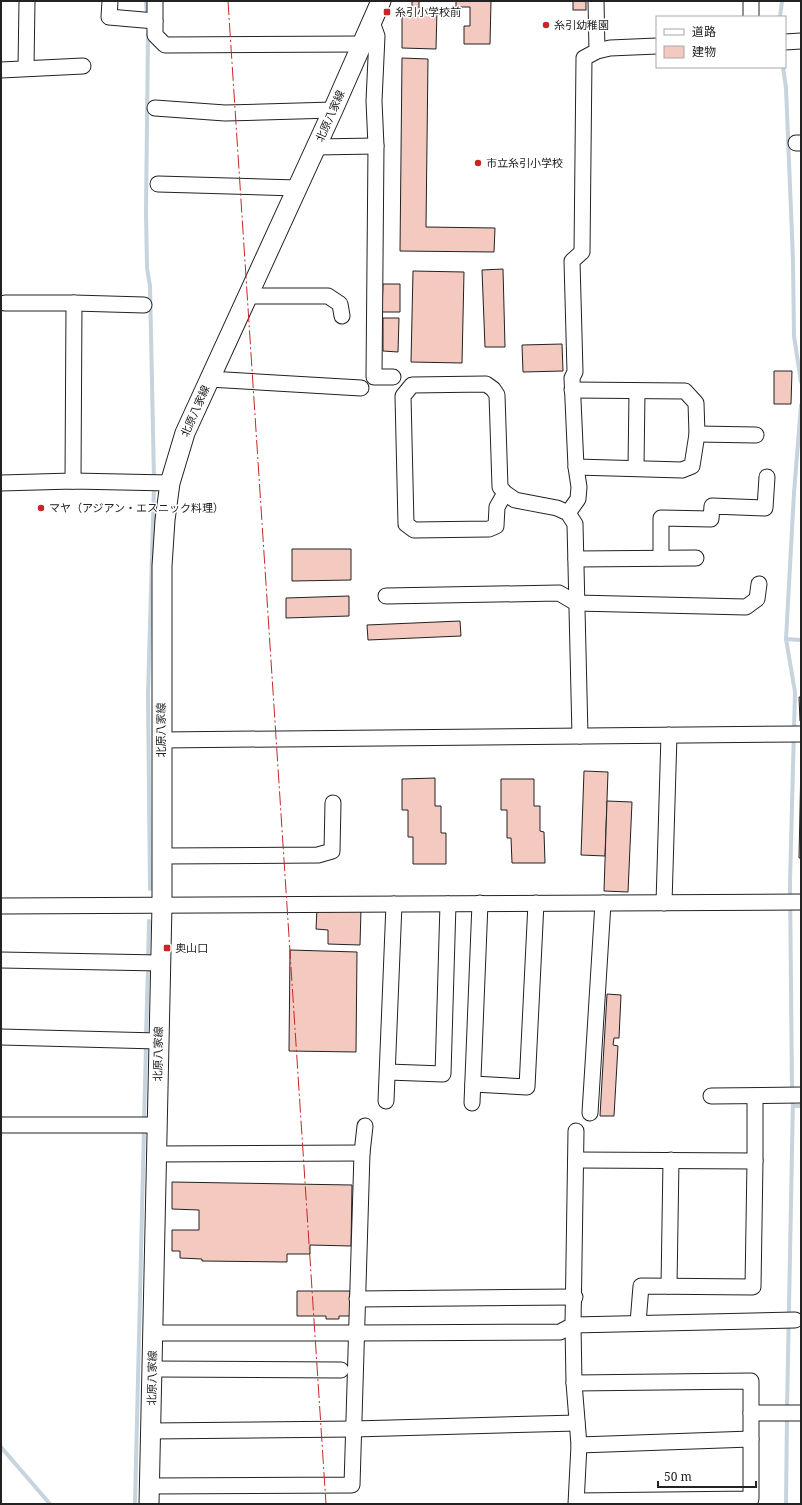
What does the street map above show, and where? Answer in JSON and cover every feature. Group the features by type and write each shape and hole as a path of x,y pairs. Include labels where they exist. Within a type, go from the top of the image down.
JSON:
{"main road":[{"name":"北原八家線","path":"149,1495 153,1369 152,1333 162,905 162,566 165,520 170,483 185,433 333,110 381,1"}],"street":[{"path":"26,68 27,1"},
{"path":"110,1 109,17 155,21"},
{"path":"155,1 156,35 165,46 361,44"},
{"path":"596,1 597,51"},
{"path":"750,16 751,1"},
{"path":"372,22 377,36 374,101 376,146 374,377 393,377"},
{"path":"786,42 801,41"},
{"path":"568,513 578,499 579,488 576,467 572,390 572,378 575,372 572,261 582,252 584,58 597,51 610,48 656,46"},
{"path":"1,70 83,66"},
{"path":"155,108 225,113 333,110"},
{"path":"316,147 376,146"},
{"path":"158,184 297,188"},
{"path":"247,296 328,296 340,304 342,316"},
{"path":"5,303 144,305"},
{"path":"73,481 74,303"},
{"path":"209,379 361,388"},
{"path":"505,494 497,506 496,526 489,529 414,530 406,524 403,396 412,385 486,384 493,389 497,394 500,487 505,494 515,500 557,508 568,513 575,524 580,736"},
{"path":"572,390 685,392 696,404 697,434 692,466 682,470 576,467"},
{"path":"636,468 637,391"},
{"path":"697,434 756,435"},
{"path":"661,558 661,518 711,519 712,506 765,508 767,477"},
{"path":"1,483 148,481 170,483"},
{"path":"576,559 696,558"},
{"path":"386,596 559,593 576,603 746,607 757,599 759,584"},
{"path":"161,740 801,734"},
{"path":"664,903 669,735"},
{"path":"162,856 318,855 332,851 333,803"},
{"path":"1,906 801,902"},
{"path":"472,1102 480,903"},
{"path":"472,1084 528,1087 536,903"},
{"path":"590,1113 602,903"},
{"path":"386,1101 394,904"},
{"path":"388,1072 443,1074 448,904"},
{"path":"1,960 160,963"},
{"path":"1,1037 158,1041"},
{"path":"711,1096 801,1095"},
{"path":"638,1323 642,1286 753,1287 755,1096"},
{"path":"1,1125 157,1125"},
{"path":"149,1495 352,1485 362,1153 365,1126"},
{"path":"574,1383 751,1381 751,1499 576,1503 579,1444 574,1383 573,1325 576,1130"},
{"path":"156,1154 362,1153"},
{"path":"576,1160 755,1161"},
{"path":"670,1286 671,1160"},
{"path":"357,1299 574,1297"},
{"path":"152,1333 560,1332 573,1325 795,1320"},
{"path":"153,1369 341,1370"},
{"path":"751,1413 801,1413"},
{"path":"150,1431 354,1429 577,1423"},
{"path":"579,1444 751,1439"}],"building":[{"path":"412,1 419,1 419,9 437,9 436,49 402,48 402,15 412,15"},
{"path":"456,1 491,1 490,44 464,44 464,26 470,26 470,7 456,7"},
{"path":"573,1 586,1 586,10 573,10"},
{"path":"402,58 428,59 426,227 495,228 494,252 400,251"},
{"path":"503,269 505,347 485,347 482,270"},
{"path":"413,271 464,272 462,363 411,362"},
{"path":"383,284 400,284 400,312 382,312"},
{"path":"383,318 399,318 398,352 383,351"},
{"path":"562,344 563,371 523,372 522,345"},
{"path":"774,371 792,371 791,404 774,404"},
{"path":"292,549 351,549 351,580 292,581"},
{"path":"349,596 349,616 286,618 286,598"},
{"path":"460,621 461,636 368,640 367,625"},
{"path":"799,697 801,697 801,721 800,721"},
{"path":"801,761 801,858 799,858"},
{"path":"584,771 608,772 605,856 581,855"},
{"path":"435,778 435,806 441,806 441,833 446,833 446,864 413,864 413,837 408,837 408,810 402,810 402,779"},
{"path":"501,779 534,779 534,806 540,806 540,831 544,832 545,863 512,863 511,838 507,838 507,810 501,810"},
{"path":"607,801 632,802 628,892 604,891"},
{"path":"317,908 361,909 360,945 328,944 328,930 316,929"},
{"path":"290,950 357,952 356,1052 289,1051"},
{"path":"607,994 621,995 619,1038 614,1038 613,1045 618,1046 614,1116 600,1116"},
{"path":"172,1182 352,1185 351,1246 310,1245 310,1254 287,1254 287,1262 202,1261 202,1259 180,1258 180,1251 172,1251 172,1230 199,1230 199,1210 172,1209"},
{"path":"297,1291 350,1291 350,1316 339,1316 339,1319 326,1319 326,1316 297,1316"}],"waterway":[{"path":"146,1 147,17"},
{"path":"780,16 782,1"},
{"path":"148,34 146,211 147,268 150,286 154,479"},
{"path":"783,68 786,88 793,260 794,336 801,382"},
{"path":"792,1092 790,882 795,692 786,639 794,493 801,405"},
{"path":"150,889 148,694 154,486"},
{"path":"786,639 801,640"},
{"path":"148,960 149,921"},
{"path":"146,1038 148,967"},
{"path":"144,1122 146,1045"},
{"path":"787,1410 793,1098"},
{"path":"793,1106 801,1106"},
{"path":"135,1504 144,1129"},
{"path":"786,1504 787,1416"},
{"path":"1,1447 50,1504"}],"power":[{"path":"228,1 326,1504"}],"place":[{"name":"糸引小学校前","path":"387,12"},
{"name":"糸引幼稚園","path":"546,25"},
{"name":"市立糸引小学校","path":"478,163"},
{"name":"マヤ（アジアン・エスニック料理）","path":"41,508"},
{"name":"奥山口","path":"167,948"}]}
